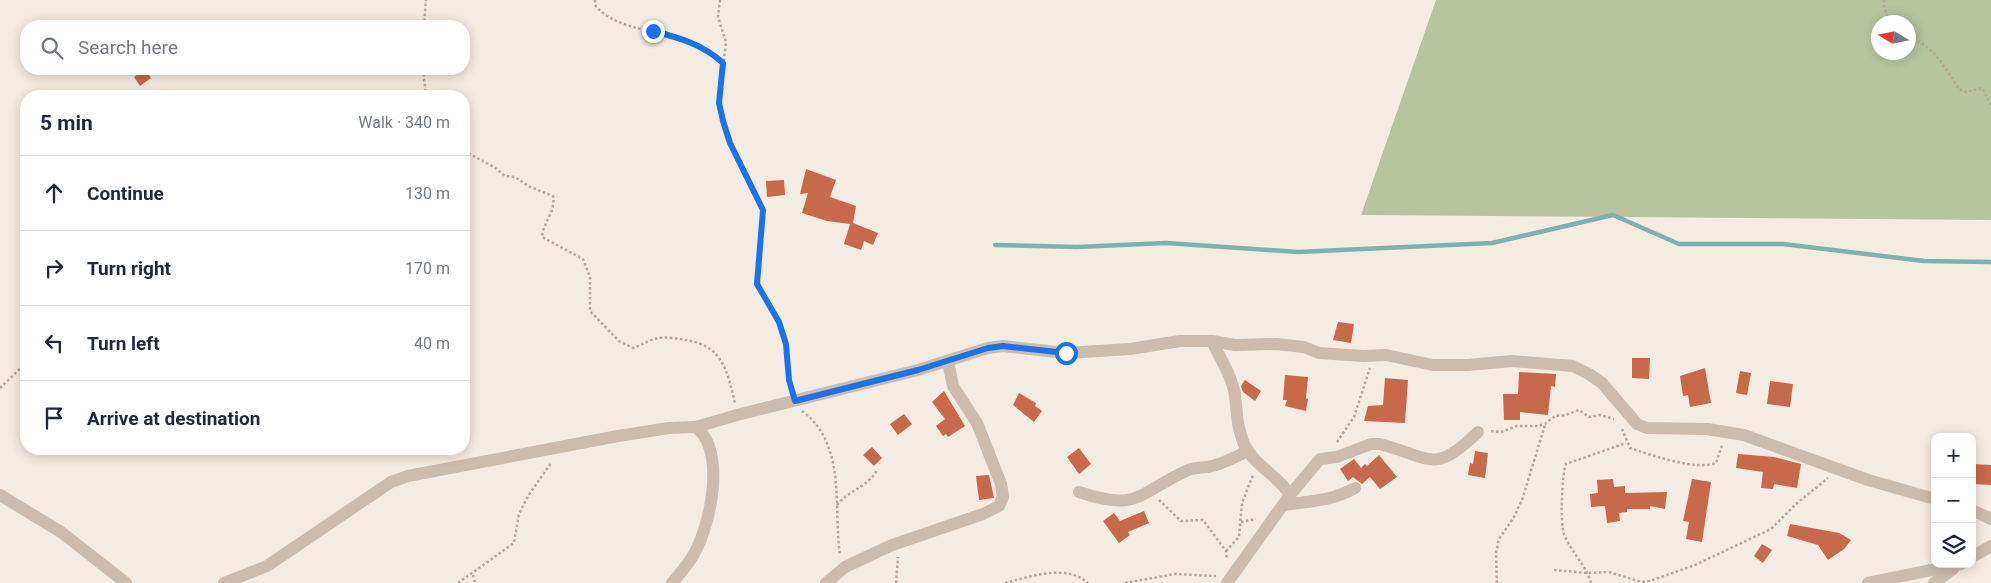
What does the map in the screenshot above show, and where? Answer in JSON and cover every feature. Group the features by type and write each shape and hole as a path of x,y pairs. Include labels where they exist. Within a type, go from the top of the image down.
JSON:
{"street":[{"path":"224,583 266,566 391,482 426,472 563,446 669,428 696,428 737,415 948,362 976,351 1003,346 1066,353 1130,349 1180,341 1212,341 1235,345 1276,344 1329,354 1386,355 1445,365 1484,365 1512,361 1573,366 1589,374 1602,384 1627,413 1647,428 1692,428 1726,431 1762,440 1840,470 1931,498"},
{"path":"1212,341 1232,381 1239,431 1248,451 1257,463 1283,483 1287,500"},
{"path":"826,583 842,569 899,542 983,514 999,506 1004,497 1001,484 977,423 952,386 948,362"},
{"path":"672,583 687,566 696,550 708,514 714,482 708,442 696,428"},
{"path":"1225,580 1320,459 1343,456 1371,444 1380,444 1436,460 1455,453 1478,432"},
{"path":"1079,492 1119,501 1128,501 1150,492 1186,471 1209,467 1248,451"},
{"path":"1287,500 1325,500 1341,496 1355,488"},
{"path":"0,495 61,532 126,583"},
{"path":"1976,512 1991,519"},
{"path":"1976,555 1991,546"},
{"path":"1868,583 1944,568"},
{"path":"1934,583 1955,568"}],"path":[{"path":"424,20 426,0"},
{"path":"595,0 596,5 608,16 695,43 709,50 723,63"},
{"path":"720,0 718,17 726,42 719,103 730,143 763,210 757,284 779,322 786,344 793,402 813,419 829,449 836,477 836,506 842,569"},
{"path":"1884,0 1887,15"},
{"path":"1916,41 1933,54 1959,89 1966,92 1982,88 1991,105"},
{"path":"424,75 425,90"},
{"path":"470,154 494,167 505,176 516,177 530,187 554,196 553,209 542,232 542,237 583,259 590,277 590,311 619,341 633,348 660,338 675,338 692,340 713,349 724,363 737,415"},
{"path":"1336,443 1354,417 1374,356"},
{"path":"0,388 20,369"},
{"path":"1497,583 1496,553 1499,539 1514,517 1522,500 1545,424 1555,416 1566,415 1578,410 1589,417 1600,415 1616,420"},
{"path":"1478,432 1501,432 1517,426 1545,424"},
{"path":"1621,425 1626,443 1630,448 1644,453 1708,466 1716,463 1726,431"},
{"path":"1591,583 1588,574 1564,533 1562,474 1566,464 1626,443"},
{"path":"458,583 514,543 522,508 563,446"},
{"path":"1226,551 1239,537 1242,503 1257,463"},
{"path":"836,506 843,497 868,483 877,470"},
{"path":"1637,583 1650,581 1695,565 1771,529 1796,504 1840,470"},
{"path":"1150,492 1181,521 1203,520 1226,551 1226,568"},
{"path":"896,583 899,542"},
{"path":"1554,570 1588,574 1609,572 1641,582"},
{"path":"1005,583 1046,574 1066,573 1078,576 1088,583"},
{"path":"473,574 475,583"},
{"path":"1125,583 1175,574 1225,580"}],"green space":[{"path":"1436,0 1991,0 1991,220 1361,215"}],"building":[{"path":"137,75 149,75 151,78 140,86 134,77"},
{"path":"806,169 836,180 830,197 856,206 853,223 878,233 873,245 864,241 861,250 844,244 850,224 827,221 802,213 808,193 800,194"},
{"path":"784,180 785,195 767,197 766,181"},
{"path":"1338,322 1354,324 1351,343 1333,340"},
{"path":"1632,358 1650,358 1649,379 1632,378"},
{"path":"1705,368 1711,403 1690,407 1688,395 1683,396 1680,376"},
{"path":"1740,371 1751,373 1747,395 1736,393"},
{"path":"1519,372 1556,374 1555,387 1551,386 1548,415 1520,412 1520,420 1504,420 1503,394 1518,394"},
{"path":"1285,375 1308,377 1306,411 1285,406 1287,400 1283,400"},
{"path":"1385,378 1408,380 1405,423 1364,421 1368,406 1383,405"},
{"path":"1245,380 1261,391 1255,401 1243,392 1241,386"},
{"path":"1770,381 1793,384 1790,407 1767,404"},
{"path":"944,391 965,426 948,437 946,434 943,436 936,426 945,419 932,402"},
{"path":"1019,393 1036,403 1035,406 1042,411 1034,422 1013,405"},
{"path":"904,414 912,424 898,435 890,424"},
{"path":"872,447 882,458 874,466 863,455"},
{"path":"1079,448 1091,464 1079,474 1067,457"},
{"path":"1475,451 1488,453 1485,478 1468,475 1470,463 1473,464"},
{"path":"1738,454 1774,457 1801,464 1797,488 1774,484 1773,489 1761,488 1763,472 1736,468"},
{"path":"1379,455 1397,477 1380,489 1370,477 1362,484 1353,477 1348,481 1340,469 1354,459 1361,468 1365,464 1367,466"},
{"path":"1976,464 1991,465 1991,485 1976,484"},
{"path":"989,475 994,498 979,500 976,476"},
{"path":"1613,479 1614,487 1625,486 1625,493 1667,492 1665,509 1650,506 1650,509 1627,509 1627,512 1619,513 1620,521 1607,523 1605,506 1591,507 1590,494 1598,493 1597,480"},
{"path":"1692,479 1711,482 1702,542 1686,539 1689,522 1683,521"},
{"path":"1144,511 1149,523 1128,532 1130,535 1119,543 1103,521 1114,513 1120,521"},
{"path":"1790,524 1839,533 1851,540 1844,549 1828,560 1818,545 1787,536"},
{"path":"1762,544 1772,550 1763,563 1754,556"}],"waterway":[{"path":"995,245 1077,247 1166,243 1298,252 1492,243 1613,215 1679,244 1783,244 1924,261 1991,262"}],"route":[{"path":"653,31 695,43 709,50 723,63 719,103 723,121 730,143 763,210 764,222 757,284 779,322 786,344 789,380 795,401 948,362 988,348 1003,346 1066,353"}]}
